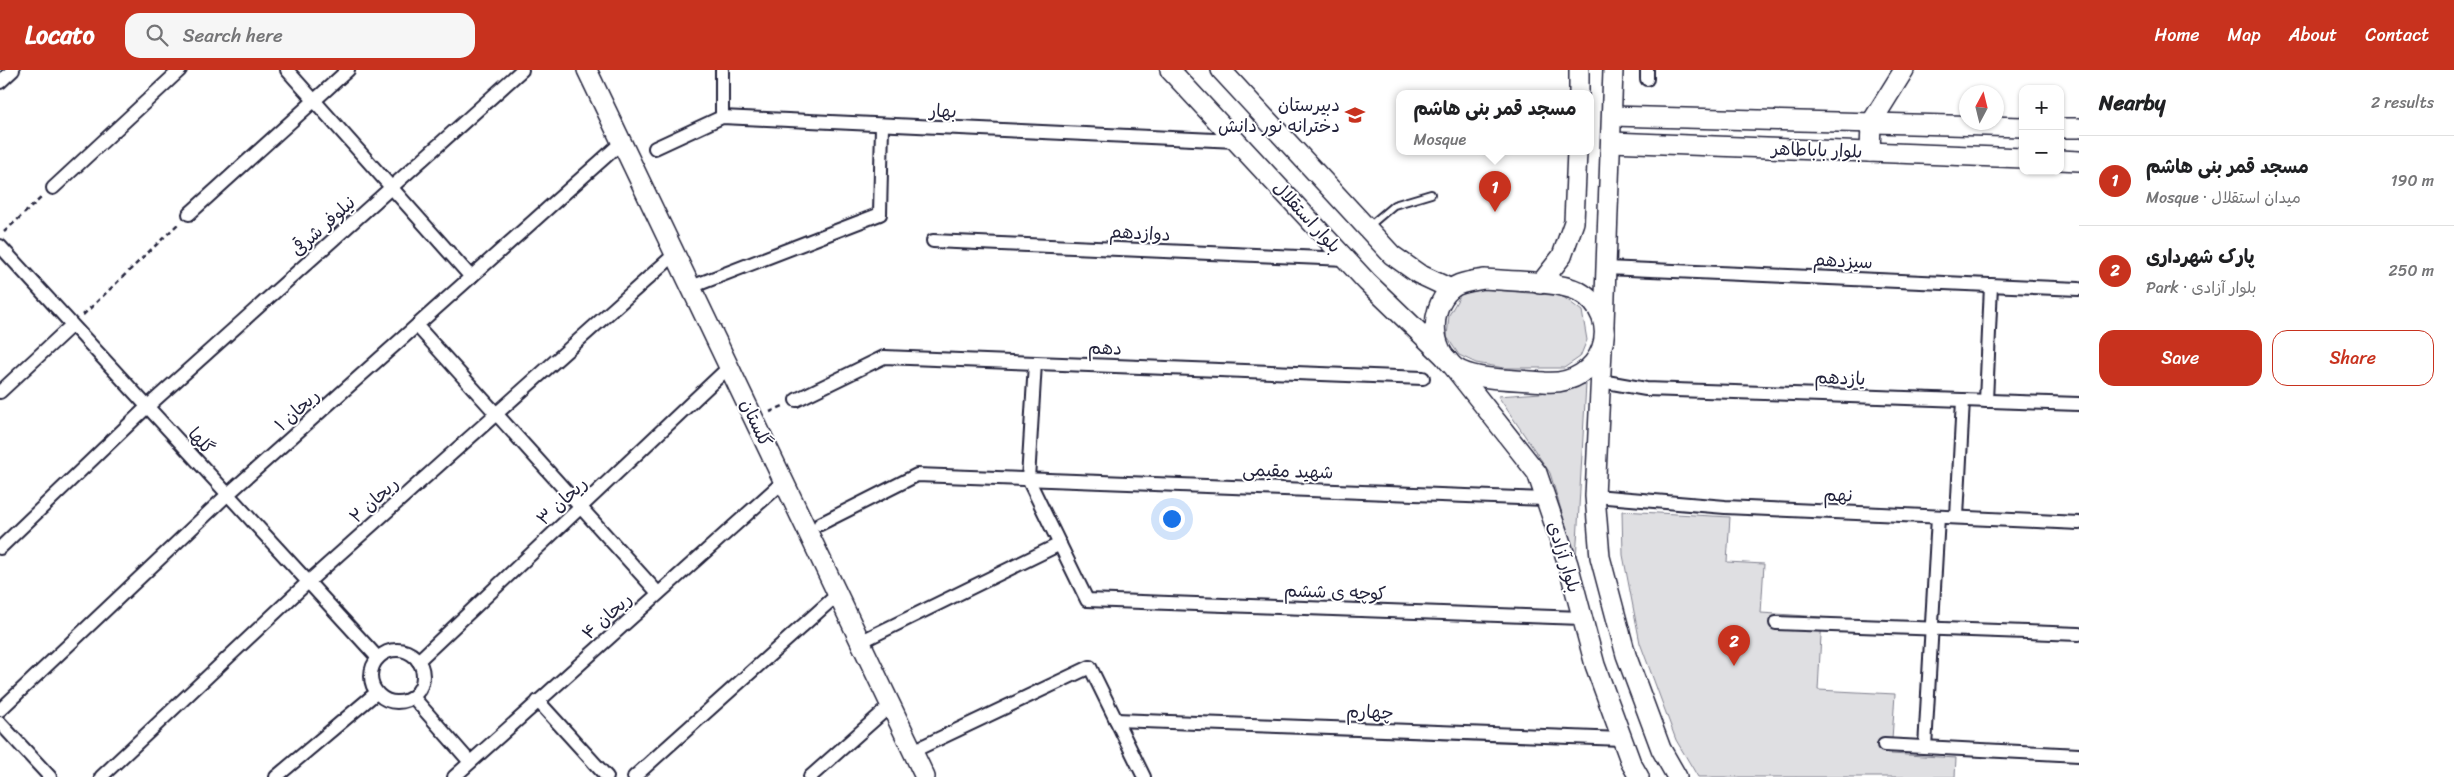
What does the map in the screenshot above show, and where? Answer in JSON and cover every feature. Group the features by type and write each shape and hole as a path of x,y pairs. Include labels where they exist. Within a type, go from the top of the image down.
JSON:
{"main road":[{"name":"گلستان","path":"587,70 925,777"},
{"name":"بلوار استقلال","path":"1170,70 1346,259 1448,360"},
{"name":"بلوار استقلال","path":"1221,70 1392,255 1419,274 1451,289"},
{"path":"1579,70 1579,90"},
{"name":"بلوار آزادی","path":"1613,70 1595,496 1600,557 1626,654 1661,749 1676,777"},
{"path":"1870,152 1871,123 1904,70"},
{"name":"بلوار باباطاهر","path":"1612,116 2019,127"},
{"path":"2064,128 2079,128"},
{"name":"بلوار باباطاهر","path":"1611,142 2019,158"},
{"path":"1540,284 1562,256 1574,222 1576,155"},
{"path":"2064,160 2079,161"},
{"path":"1484,279 1540,284 1561,286 1577,291 1590,300 1600,314 1603,338 1596,362 1584,373 1569,380 1553,382 1475,376 1460,370 1448,360 1439,347 1435,331 1436,316 1451,289 1468,282 1484,279"},
{"name":"بلوار آزادی","path":"1448,360 1537,474 1568,564 1594,664 1622,739 1639,777"}],"street":[{"path":"0,82 13,70"},
{"path":"53,188 180,70"},
{"path":"286,70 471,277"},
{"path":"189,214 348,70"},
{"name":"نیلوفر شرقی","path":"0,548 147,408 522,70"},
{"path":"722,70 722,117"},
{"name":"بهار","path":"655,148 722,117 882,126 1236,141"},
{"path":"691,287 880,214 882,126"},
{"name":"ریحان ۱","path":"0,710 228,495 622,142"},
{"name":"دوازدهم","path":"933,241 1346,259"},
{"name":"گلها","path":"0,246 378,658"},
{"name":"ریحان ۲","path":"101,777 308,583 675,254"},
{"name":"سیزدهم","path":"1606,268 2079,289"},
{"path":"1986,401 1990,285"},
{"path":"0,392 72,325"},
{"path":"417,326 658,594"},
{"name":"دهم","path":"796,400 884,358 1424,378"},
{"path":"860,642 1060,544 1028,479 1035,363"},
{"name":"ریحان ۳","path":"418,661 729,367"},
{"name":"یازدهم","path":"1601,381 1646,389 2079,404"},
{"path":"1957,517 1963,400"},
{"name":"شهید مقیمی","path":"820,524 917,475 1546,499"},
{"name":"ریحان ۴","path":"454,777 784,481"},
{"name":"نهم","path":"1595,496 1725,508 2079,523"},
{"path":"1925,747 1938,517"},
{"name":"کوچه ی ششم","path":"1060,544 1087,600 1582,618"},
{"path":"634,777 838,594"},
{"path":"1776,623 2079,634"},
{"path":"398,650 406,652 418,661 423,676 418,692 412,698 405,701 389,702 376,693 372,686 371,672 378,658 391,651 398,650"},
{"path":"913,751 1090,667 1116,720 1140,776"},
{"path":"276,777 376,693"},
{"path":"412,698 470,762"},
{"path":"538,701 607,777"},
{"path":"810,777 891,705"},
{"name":"چهارم","path":"1116,720 1622,739"},
{"path":"0,723 50,777"},
{"path":"1884,746 2079,754"}],"lane":[{"path":"1367,228 1394,205 1431,194"}],"path":[{"path":"0,236 53,188"},
{"path":"72,325 189,214"},
{"path":"754,420 796,400"}],"shaded area":[{"path":"1484,289 1562,296 1582,311 1587,340 1580,357 1564,368 1504,368 1476,363 1459,355 1447,337 1449,315 1461,294"},
{"path":"1586,384 1576,560 1550,473 1498,396 1541,393"},
{"path":"1622,511 1730,517 1727,562 1764,564 1761,613 1822,617 1818,690 1895,694 1891,754 1956,758 1955,777 1698,777 1676,740 1640,643 1623,555"}],"place":[{"name":"دبیرستان دخترانه نور دانش","path":"1355,115"},
{"name":"مسجد قمر بنی هاشم","path":"1495,212"},
{"name":"پارک شهرداری","path":"1734,666"}]}
